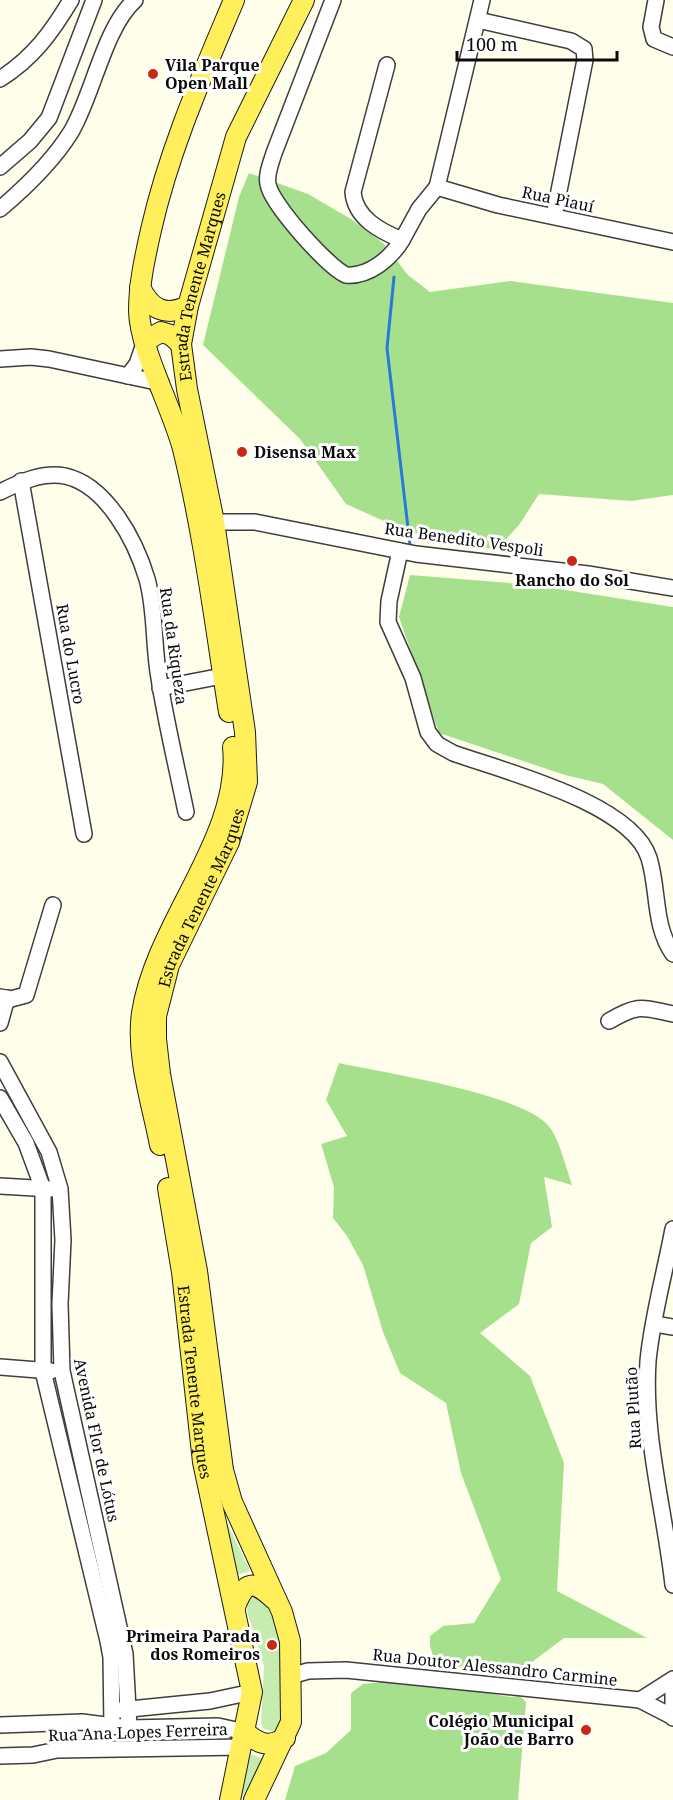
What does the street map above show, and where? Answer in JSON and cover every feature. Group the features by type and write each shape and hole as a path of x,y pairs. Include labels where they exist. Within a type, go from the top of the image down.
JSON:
{"main road":[{"name":"Estrada Tenente Marques","path":"230,1800 239,1735 252,1692 203,1462 182,1272 141,1040 142,1015 155,961 216,837 230,795 234,753 200,523 174,416 145,341 139,314 140,286 160,189 173,149 234,0"},
{"name":"Estrada Tenente Marques","path":"254,1800 291,1722 291,1651 286,1626 232,1502 223,1470 197,1271 156,1039 156,1016 169,965 229,842 247,782 245,732 214,522 181,344 188,306 236,137 304,0"},
{"path":"140,286 151,306 159,310 178,310 188,306"},
{"path":"145,341 161,332 171,335 181,344"},
{"path":"161,383 171,380 184,369"},
{"path":"235,1607 242,1590 248,1585 256,1585 274,1599"},
{"path":"239,1735 268,1745 285,1738"}],"street":[{"path":"0,79 31,56 44,43 71,0"},
{"path":"0,167 30,141 49,118 93,0"},
{"path":"0,209 40,170 71,131 116,27 135,0"},
{"path":"333,0 267,175 269,190 299,232 346,275 369,271 395,251 419,209 437,187 482,0"},
{"path":"656,0 651,27 654,39 673,46"},
{"path":"478,20 571,41 581,45 585,54 554,216"},
{"path":"387,65 353,192 354,202 363,217 402,240"},
{"name":"Rua Piauí","path":"437,187 498,205 673,242"},
{"path":"128,376 137,364 145,341"},
{"path":"0,359 31,357 49,359 92,366 161,383"},
{"name":"Rua da Riqueza","path":"0,492 21,481 54,475 67,477 88,486 118,520 135,548 147,580 160,688 186,812"},
{"name":"Rua do Lucro","path":"21,481 84,834"},
{"name":"Rua Benedito Vespoli","path":"214,522 255,522 400,551 588,574 673,588"},
{"path":"400,551 389,601 388,622 413,678 432,738 453,753 581,799 600,808 622,824 640,841 649,857 659,927 673,954"},
{"path":"160,688 222,676"},
{"path":"0,1023 3,998 26,995 53,905"},
{"path":"609,1021 630,1009 639,1007 673,1014"},
{"name":"Avenida Flor de Lótus","path":"0,1062 48,1152 60,1189 63,1240 60,1304 62,1371 121,1634 129,1728"},
{"name":"Avenida Flor de Lótus","path":"0,1098 26,1143 43,1189 43,1371 108,1641 112,1720"},
{"path":"0,1186 60,1189"},
{"name":"Rua Plutão","path":"673,1229 648,1360 648,1390 658,1497 672,1563 673,1585"},
{"path":"655,1324 673,1327"},
{"path":"0,1367 62,1371"},
{"name":"Rua Doutor Alessandro Carmine","path":"291,1651 302,1660 346,1670 640,1700 673,1717"},
{"name":"Rua Doutor Alessandro Carmine","path":"291,1677 308,1671 346,1670"},
{"path":"640,1700 673,1679"},
{"path":"673,1685 673,1717"},
{"path":"112,1720 128,1708 231,1697 252,1692"},
{"path":"231,1697 224,1710 225,1721 239,1735"},
{"path":"0,1725 112,1720 129,1728 239,1735"},
{"name":"Rua Ana Lopes Ferreira","path":"0,1756 33,1755 57,1750 239,1735"}],"green space":[{"path":"249,173 308,194 351,219 383,243 408,275 430,292 510,281 673,303 673,495 631,501 539,494 519,525 496,550 406,531 346,504 300,439 203,345 239,197"},
{"path":"410,575 534,585 673,607 673,840 603,784 565,775 439,733 399,617"},
{"path":"339,1063 486,1095 515,1105 537,1117 555,1135 572,1185 544,1177 552,1227 531,1243 519,1304 480,1333 530,1376 564,1463 557,1591 647,1638 564,1638 520,1671 456,1667 435,1662 430,1646 430,1636 443,1626 474,1623 501,1579 461,1473 446,1403 400,1373 383,1332 363,1265 347,1236 333,1218 334,1187 321,1144 347,1136 326,1100"},
{"path":"227,1523 250,1571 237,1575"},
{"path":"249,1592 268,1605 281,1635 282,1721 274,1732 264,1729 261,1723 264,1666 247,1611"},
{"path":"384,1682 455,1687 510,1697 520,1696 526,1702 518,1800 285,1800 295,1766 326,1753 351,1730 351,1693 363,1684"},
{"path":"251,1754 268,1761 240,1799"}],"waterway":[{"path":"394,277 387,348 410,545"}],"place":[{"name":"Vila Parque Open Mall","path":"153,74"},
{"name":"Disensa Max","path":"242,452"},
{"name":"Rancho do Sol","path":"572,561"},
{"name":"Primeira Parada dos Romeiros","path":"272,1645"},
{"name":"Colégio Municipal João de Barro","path":"586,1730"}]}
